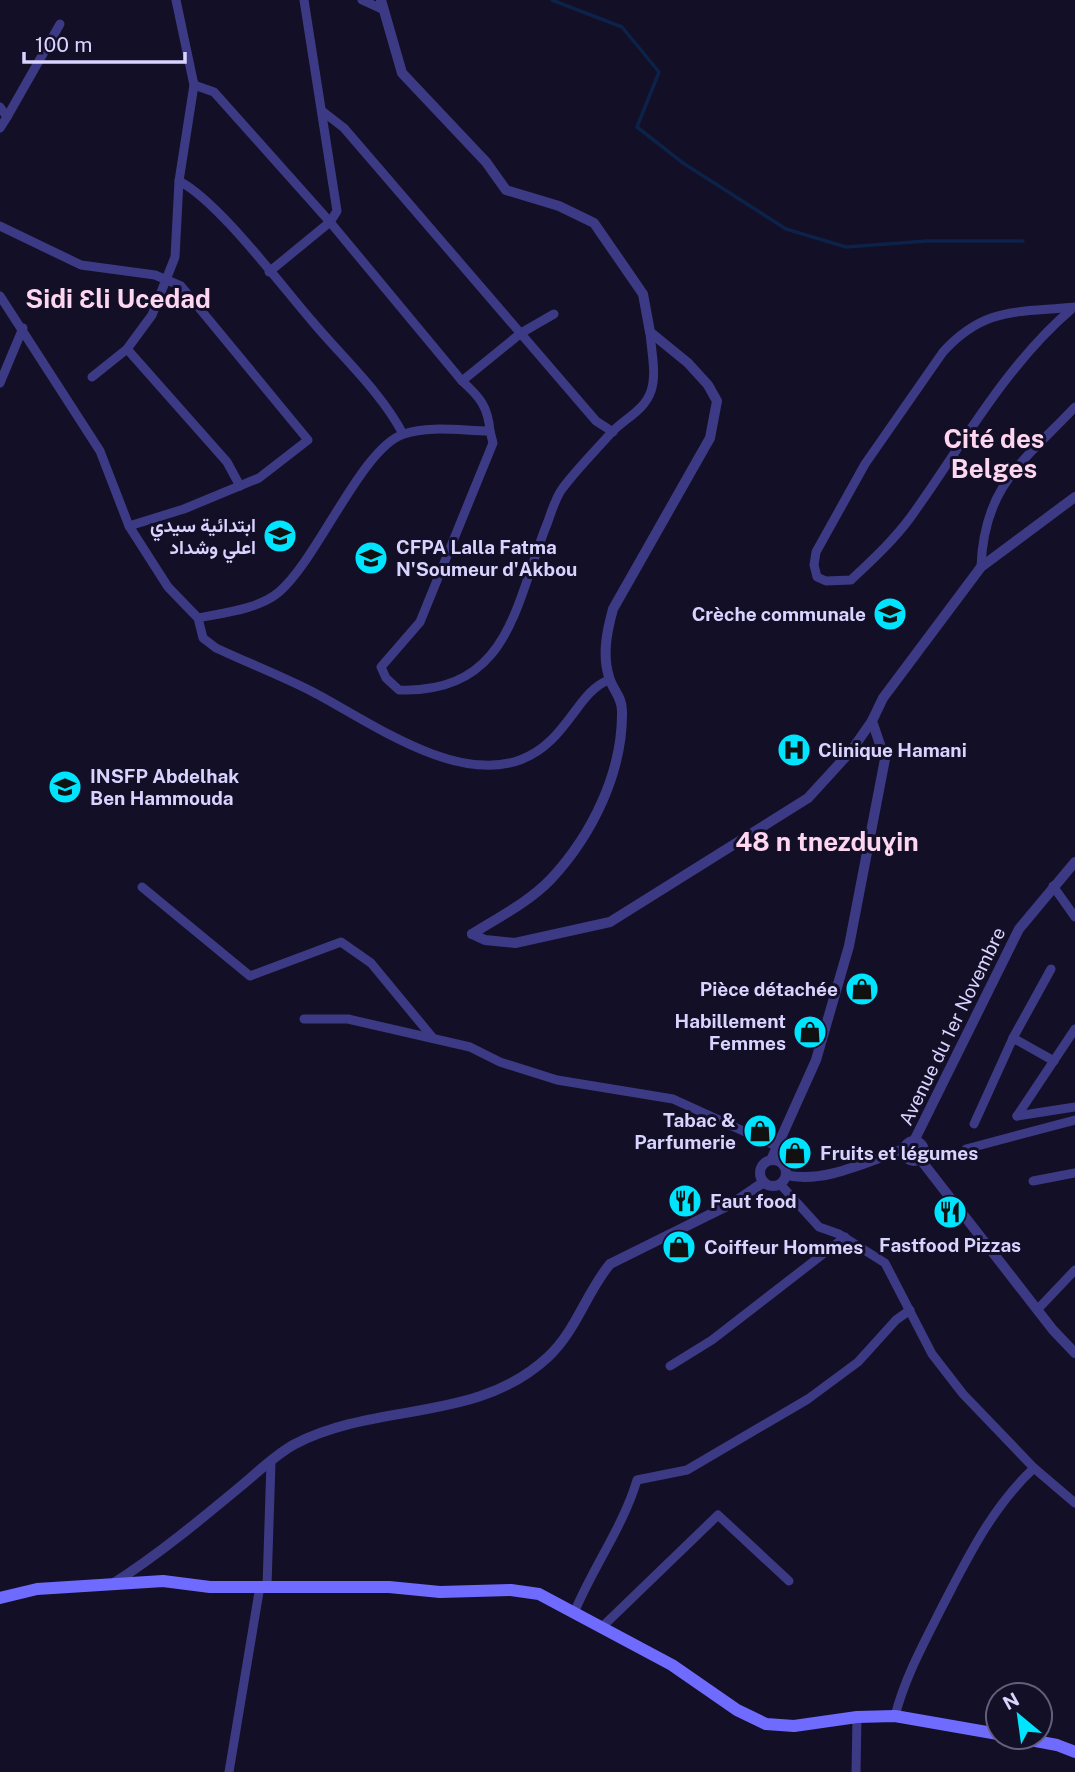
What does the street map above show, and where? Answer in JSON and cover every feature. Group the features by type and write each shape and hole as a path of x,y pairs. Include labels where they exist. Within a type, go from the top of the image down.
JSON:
{"main road":[{"path":"0,1598 37,1589 163,1581 210,1587 389,1587 440,1592 511,1590 540,1594 672,1665 737,1710 766,1724 794,1726 857,1717 895,1716 984,1732"},
{"path":"1054,1744 1075,1752"}],"street":[{"path":"92,377 127,349 152,316 175,257 178,181 194,85 176,0"},
{"path":"269,272 330,222 337,211 304,0"},
{"path":"194,85 214,92 330,222 462,381 479,396 488,411 493,443 420,622 382,667 386,678 399,690 440,686 463,678 488,660 508,633 561,490 612,432 642,407 651,391 650,332 643,294 594,223 559,206 506,190 486,162 402,73 382,5 362,0"},
{"path":"0,128 60,24"},
{"path":"0,107 7,117"},
{"path":"321,111 344,128 596,421 612,432"},
{"path":"178,181 195,190 269,272 385,406 402,434"},
{"path":"0,226 81,265 168,279 181,286 309,440 259,478 129,526"},
{"path":"0,296 100,451 129,526 169,587 198,618 203,638 216,648 311,691 431,752 479,767 521,760 542,750 559,736 597,684 609,680"},
{"path":"1074,307 1029,348 908,520 866,566 851,580 826,581 817,577 814,565 816,552 865,464 943,352 957,337 983,318 1074,307"},
{"path":"462,381 521,333 554,314"},
{"path":"0,383 23,328"},
{"path":"650,332 708,385 717,401 716,417 710,438 686,484 613,609 606,636 605,661 609,680 618,692 622,710 610,786 574,850 550,880 522,904 472,934 485,940 514,943 610,922 807,798 851,751 872,721 883,698 981,567 1075,497"},
{"path":"127,349 227,462 240,486"},
{"path":"981,567 988,516 999,488 1011,471 1075,407"},
{"path":"198,618 248,606 278,594 298,571 368,464 402,434 428,430 490,431"},
{"path":"764,1182 762,1167 771,1160 816,1060 849,946 885,759 872,721"},
{"name":"Avenue du 1er Novembre","path":"914,1141 1019,929 1075,862"},
{"path":"1053,886 1075,917"},
{"path":"142,887 250,976 341,942 371,963 433,1038"},
{"path":"974,1124 1013,1038 1051,969"},
{"path":"304,1019 348,1018 470,1047 500,1062 557,1080 673,1099 776,1146"},
{"path":"1075,1029 1017,1116 1075,1107"},
{"path":"1013,1038 1054,1061"},
{"path":"966,1149 1075,1120"},
{"path":"764,1182 772,1186 783,1180 828,1174 904,1149 907,1143 914,1141 923,1149 919,1159"},
{"path":"904,1149 909,1160 919,1159"},
{"path":"919,1159 1037,1310 1075,1353"},
{"path":"771,1160 781,1163 783,1180 819,1227 845,1237 886,1263 932,1354 963,1394 1034,1468 1075,1503"},
{"path":"1033,1181 1075,1173"},
{"path":"114,1583 149,1561 293,1445 330,1429 450,1405 499,1392 526,1376 550,1355 569,1333 598,1278 610,1264 733,1203 764,1182"},
{"path":"670,1366 712,1340 845,1237"},
{"path":"1037,1310 1075,1270"},
{"path":"574,1613 607,1544 628,1510 638,1480 687,1470 808,1399 858,1362 896,1320 910,1310"},
{"path":"229,1772 263,1586 271,1462"},
{"path":"895,1716 902,1689 971,1550 1002,1504 1034,1468"},
{"path":"601,1628 718,1515 789,1581"},
{"path":"856,1772 857,1717"}],"waterway":[{"path":"552,0 622,27 659,72 637,127 683,163 786,229 846,247 927,241 1023,241"}],"place":[{"name":"ابتدائية سيدي اعلي وشداد","path":"280,536"},
{"name":"CFPA Lalla Fatma N'Soumeur d'Akbou","path":"371,558"},
{"name":"Crèche communale","path":"890,614"},
{"name":"Clinique Hamani","path":"794,750"},
{"name":"INSFP Abdelhak Ben Hammouda","path":"65,787"},
{"name":"Pièce détachée","path":"862,989"},
{"name":"Habillement Femmes","path":"810,1032"},
{"name":"Tabac & Parfumerie","path":"760,1131"},
{"name":"Fruits et légumes","path":"795,1153"},
{"name":"Faut food","path":"685,1201"},
{"name":"Fastfood Pizzas","path":"950,1212"},
{"name":"Coiffeur Hommes","path":"679,1247"}],"district":[{"name":"Sidi Ɛli Ucedad","path":"118,299"},
{"name":"Cité des Belges","path":"994,454"},
{"name":"48 n tnezduɣin","path":"827,842"}]}
